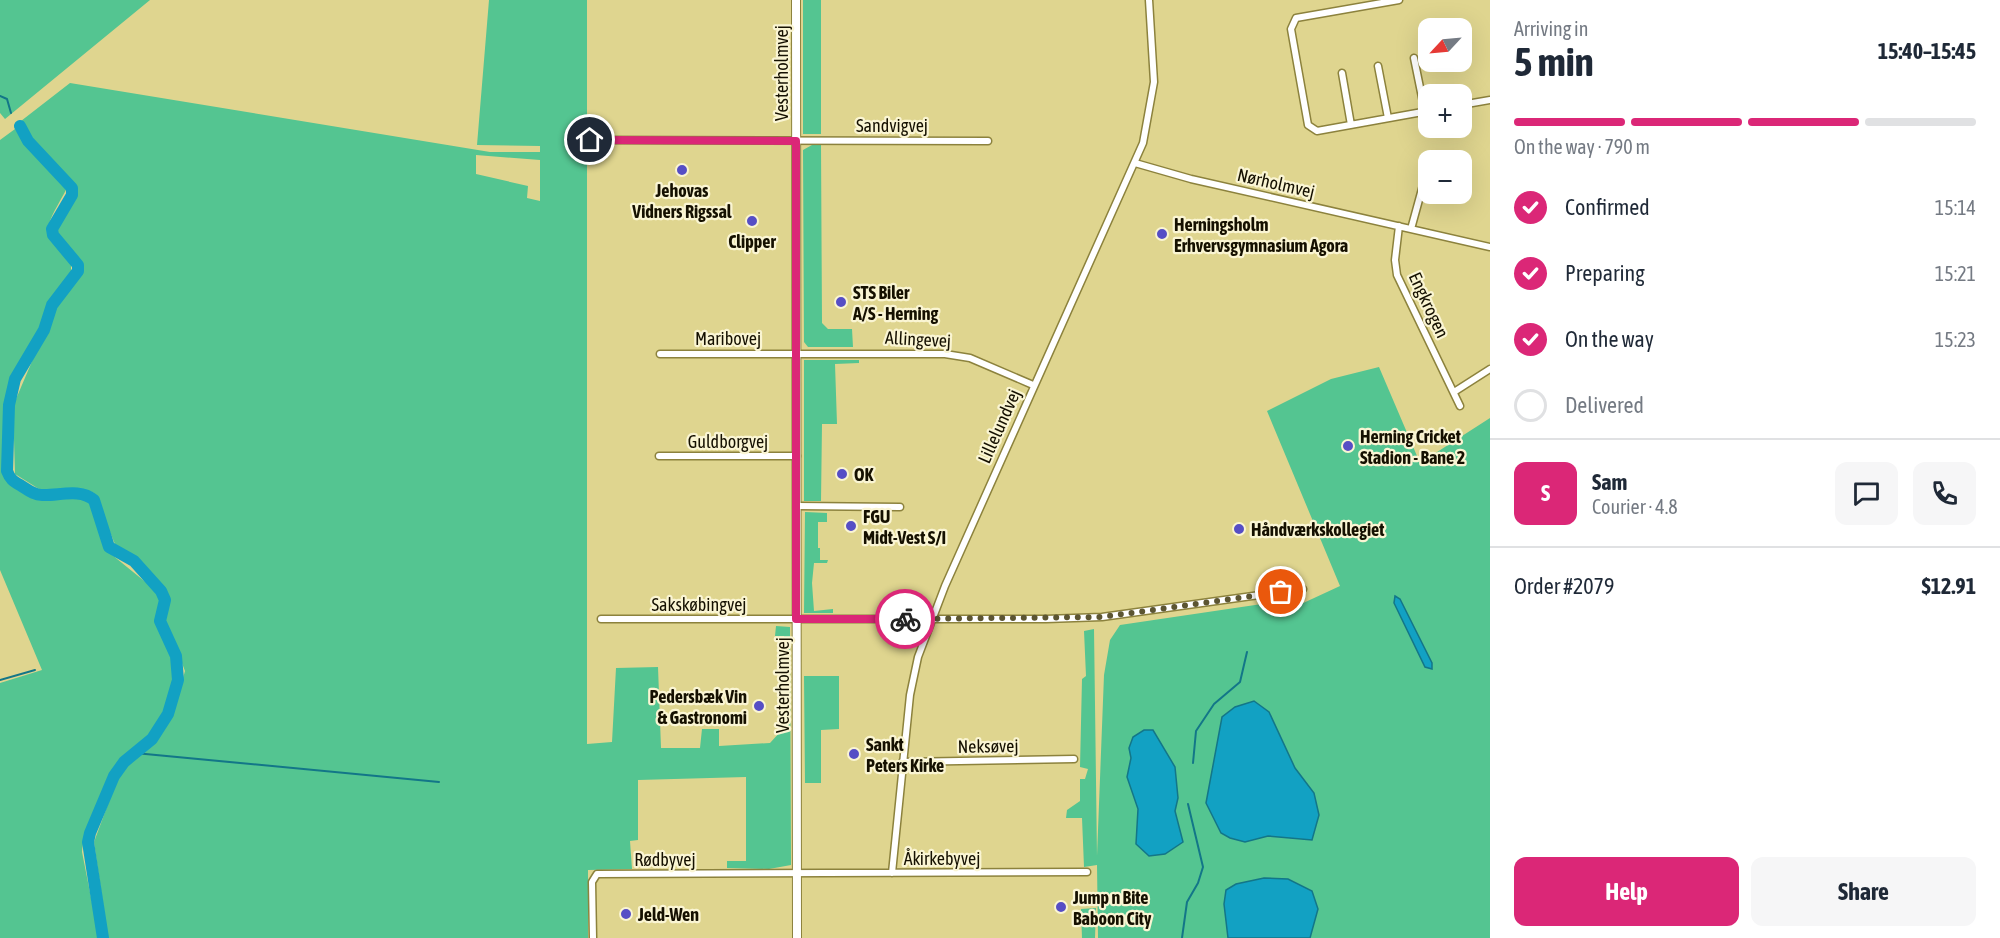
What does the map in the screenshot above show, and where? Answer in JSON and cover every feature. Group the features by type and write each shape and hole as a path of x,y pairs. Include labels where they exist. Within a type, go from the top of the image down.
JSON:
{"street":[{"name":"Vesterholmvej","path":"796,0 797,938"},
{"name":"Lillelundvej","path":"892,873 910,695 918,657 931,619 1033,385 1135,163 1147,131 1153,98 1149,0"},
{"path":"1399,0 1296,18 1291,28 1308,124 1317,131 1418,112"},
{"path":"1414,58 1420,84"},
{"path":"1378,66 1388,118"},
{"path":"1342,73 1351,125"},
{"path":"1472,103 1490,100"},
{"name":"Sandvigvej","path":"590,140 988,141"},
{"name":"Nørholmvej","path":"1135,163 1191,179 1490,247"},
{"path":"1411,229 1418,203"},
{"name":"Engkrogen","path":"1399,226 1395,260 1397,275 1461,406"},
{"name":"Maribovej","path":"660,354 796,353"},
{"name":"Allingevej","path":"796,353 945,354 970,358 1033,385"},
{"path":"1454,392 1490,369"},
{"name":"Guldborgvej","path":"659,456 797,456"},
{"path":"796,506 900,507"},
{"name":"Sakskøbingvej","path":"601,619 1102,617 1303,589"},
{"name":"Neksøvej","path":"902,762 1074,759"},
{"name":"Åkirkebyvej","path":"797,873 1088,872"},
{"name":"Rødbyvej","path":"593,938 592,882 597,874 797,873"}],"green space":[{"path":"0,0 150,0 5,119 0,113"},
{"path":"489,0 587,0 587,744 612,742 616,668 658,667 661,748 700,748 702,729 719,729 719,746 770,743 780,732 784,636 775,636 776,626 790,627 791,865 769,869 727,868 727,861 746,861 746,777 638,780 638,840 630,841 632,869 588,870 588,938 108,938 94,842 118,777 130,763 153,744 172,717 185,671 165,619 170,599 115,544 93,492 39,489 15,474 13,406 56,305 81,271 80,263 56,234 55,229 74,195 75,187 30,139 21,121 70,83 490,152 540,152 540,146 477,145","holes":["476,155 540,160 540,201 527,198 528,186 476,174"]},
{"path":"803,0 821,0 821,134 803,134"},
{"path":"15,129 26,145 67,188 54,212 49,228 54,242 71,264 71,272 49,302 42,328 13,376 5,407 2,469 9,482 35,499 66,496 88,500 103,531 106,550 159,593 161,602 155,619 170,648 175,667 170,700 160,721 147,738 123,759 114,771 86,831 82,852 99,938 0,938 0,683 42,670 0,570 0,140"},
{"path":"812,145 821,145 822,323 828,329 852,329 853,347 808,347 804,342 803,150"},
{"path":"804,360 859,360 859,363 835,364 837,424 822,424 821,501 804,501"},
{"path":"1379,367 1420,463 1490,418 1490,938 1098,938 1097,865 1084,867 1082,818 1066,818 1067,810 1080,801 1080,779 1085,779 1088,769 1080,767 1082,679 1086,676 1084,631 1094,629 1097,856 1104,675 1110,640 1120,625 1283,601 1286,611 1340,586 1267,411 1331,379"},
{"path":"805,512 827,513 827,522 818,522 818,548 820,548 820,560 828,560 827,563 814,563 812,583 814,611 833,609 833,613 804,613"},
{"path":"804,676 839,676 839,729 821,730 821,783 805,783"},
{"path":"1096,908 1095,938 1082,938 1081,909"}],"water":[{"path":"1395,596 1400,599 1432,663 1432,669 1425,667 1394,603"},
{"path":"1254,701 1269,712 1295,768 1314,793 1319,815 1312,840 1268,836 1245,842 1230,838 1221,833 1206,803 1222,717 1235,707"},
{"path":"1144,730 1153,730 1175,767 1178,798 1175,811 1183,842 1165,854 1149,856 1136,844 1138,809 1127,777 1131,758 1129,748 1133,737"},
{"path":"1264,878 1288,879 1312,891 1318,909 1310,938 1228,938 1224,904 1226,890 1236,884"}],"waterway":[{"path":"0,96 7,99 11,113"},
{"path":"20,126 28,141 72,188 72,195 52,229 53,235 78,265 78,271 52,305 44,330 15,379 9,405 7,471 14,481 36,494 76,493 94,500 109,547 134,561 161,591 165,600 160,621 176,656 178,680 168,714 152,739 124,762 114,776 90,833 88,842 103,938"},
{"path":"1193,763 1196,731 1214,704 1240,682 1247,652"},
{"path":"0,680 35,670"},
{"path":"135,753 439,782"},
{"path":"1182,938 1187,902 1198,883 1203,867 1188,804"}],"way so far":[{"path":"905,619 1046,620 1102,617 1281,592"}],"place":[{"name":"Jehovas Vidners Rigssal","path":"682,170"},
{"name":"Clipper","path":"752,221"},
{"name":"Herningsholm Erhvervsgymnasium Agora","path":"1162,234"},
{"name":"STS Biler A/S - Herning","path":"841,302"},
{"name":"Herning Cricket Stadion - Bane 2","path":"1348,446"},
{"name":"OK","path":"842,474"},
{"name":"FGU Midt-Vest S/I","path":"851,526"},
{"name":"Håndværkskollegiet","path":"1239,529"},
{"name":"Pedersbæk Vin & Gastronomi","path":"759,706"},
{"name":"Sankt Peters Kirke","path":"854,754"},
{"name":"Jump n Bite Baboon City","path":"1061,907"},
{"name":"Jeld-Wen","path":"626,914"}],"route":[{"path":"590,140 796,141 796,619 905,619"}]}
